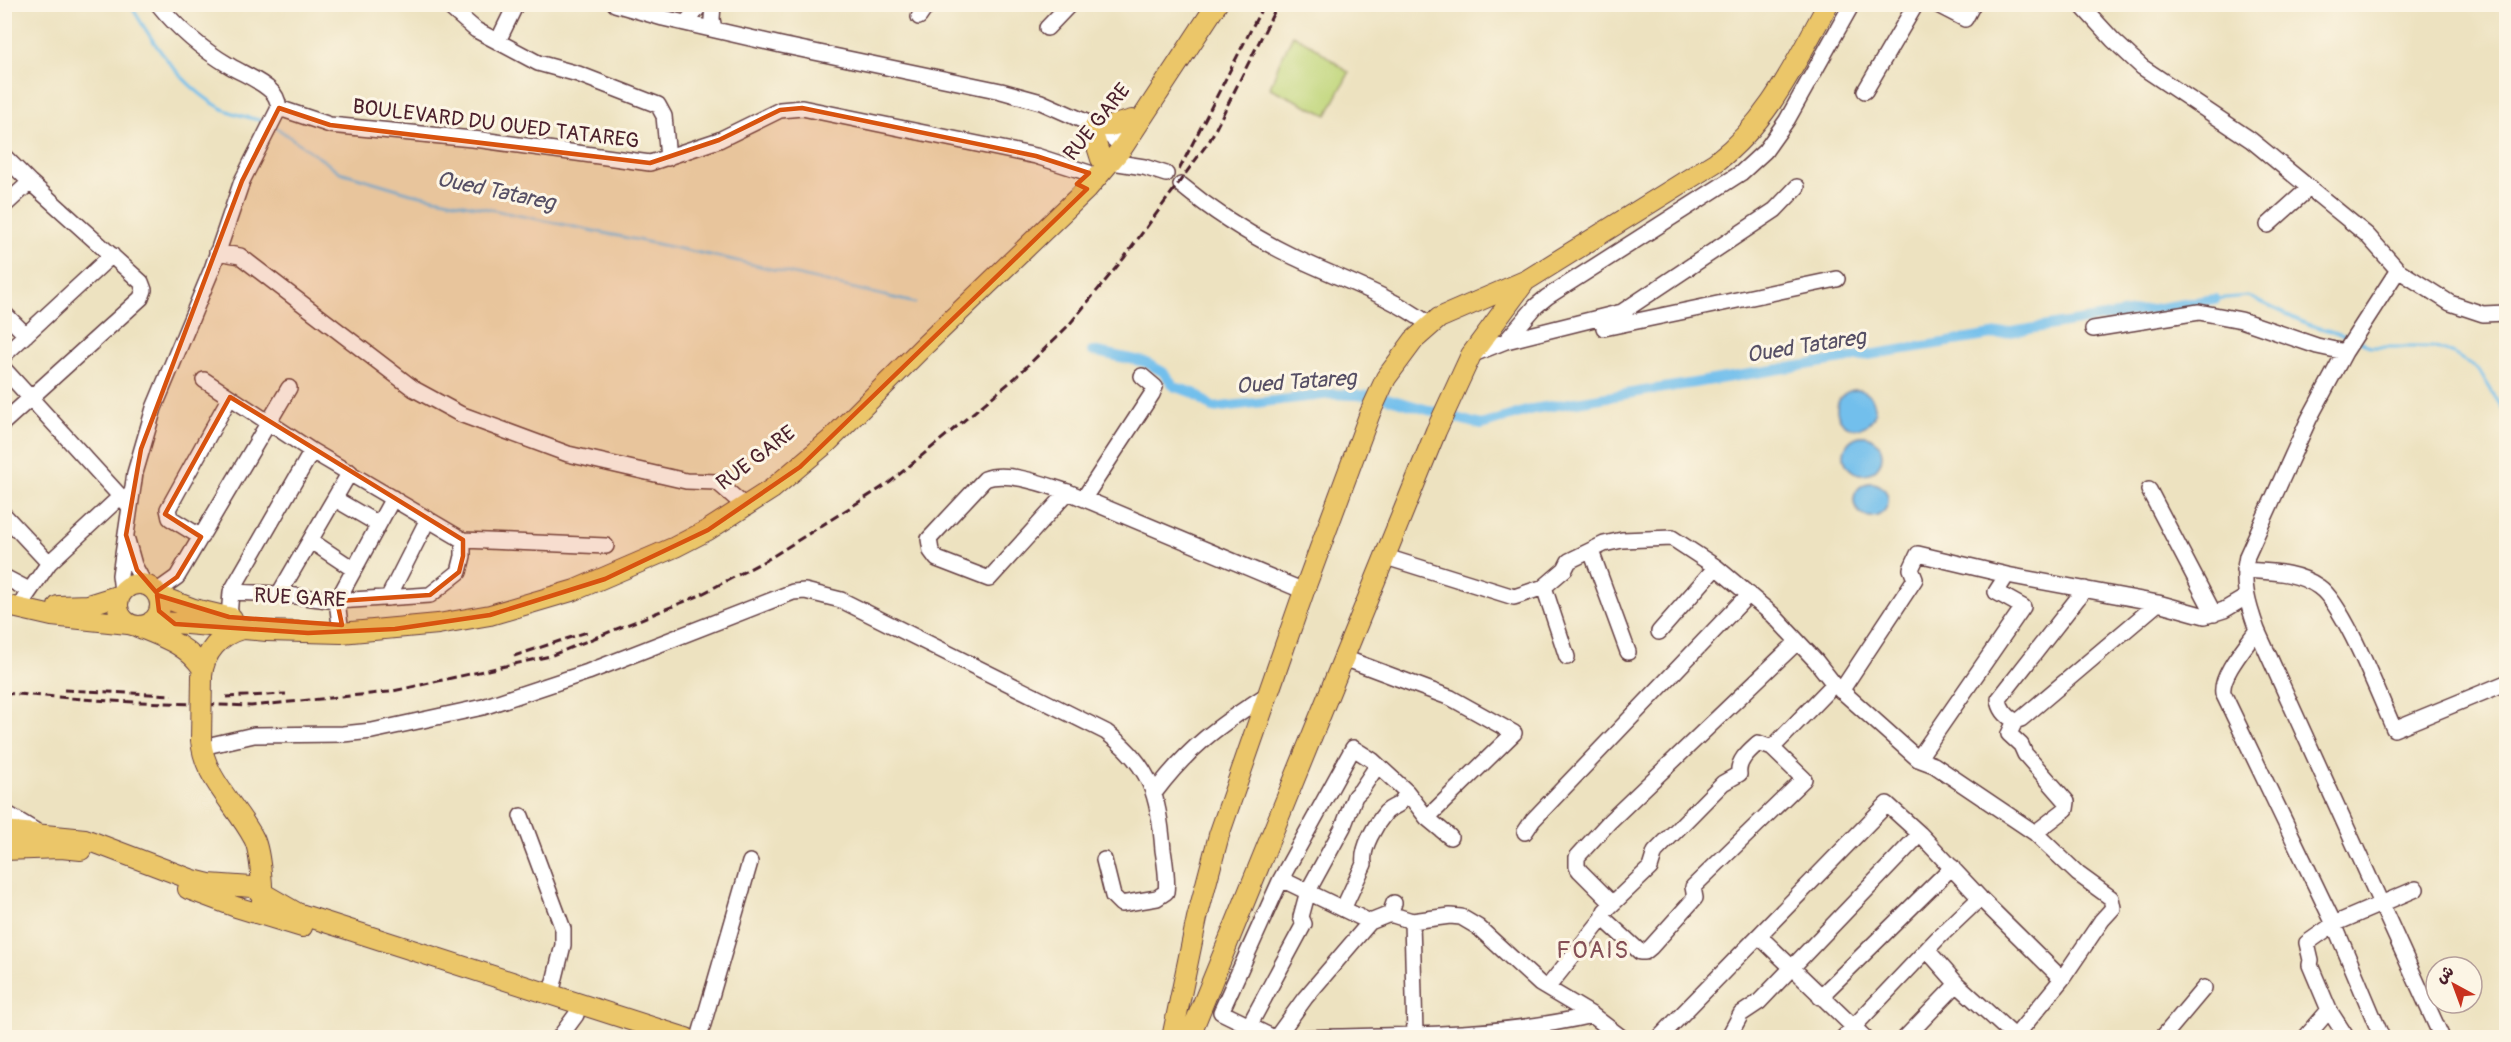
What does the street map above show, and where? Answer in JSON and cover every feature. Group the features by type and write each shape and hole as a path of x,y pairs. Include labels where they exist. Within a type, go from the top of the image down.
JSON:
{"main road":[{"name":"RUE GARE","path":"175,624 340,625 394,622 437,616 530,596 602,572 672,540 740,502 794,462 824,435 1104,161 1210,4"},
{"name":"RUE GARE","path":"148,608 194,609 236,623 341,633 417,627 469,619 531,604 575,590 675,547 745,508 800,467 1104,161 1217,4"},
{"path":"1173,1038 1206,878 1265,696 1370,413 1386,378 1407,348 1430,325 1452,312 1527,280 1731,151 1768,111 1828,4"},
{"path":"1104,161 1094,130 1132,120"},
{"path":"1189,1038 1436,431 1471,355 1527,280"},
{"path":"4,590 73,607 88,605 121,593 132,585 176,642 203,668"},
{"path":"121,593 118,601 119,614 148,608"},
{"path":"4,605 52,616 148,608 175,624 203,668"},
{"path":"236,623 220,639 203,668 201,743 212,775 256,843 262,891 258,914"},
{"path":"236,907 249,857 248,829"},
{"path":"4,831 39,833 92,841 201,882 252,887 262,891 291,911 686,1038"},
{"path":"4,850 61,848 85,850 236,907 651,1038"}],"street":[{"path":"121,593 120,575 126,535 126,502 151,418 217,252 242,181 276,113 276,97 270,89 196,43 158,4"},
{"path":"446,4 476,30 538,63 578,74 658,105 664,116 668,158"},
{"path":"498,41 516,4"},
{"path":"615,4 789,47 965,82 1041,102 1094,130"},
{"path":"686,23 701,4"},
{"path":"713,4 714,29"},
{"path":"1047,28 1070,4"},
{"path":"1506,341 1536,306 1547,297 1741,173 1765,151 1786,120 1852,4"},
{"path":"1865,91 1916,4"},
{"path":"1936,4 1960,19 1965,19 1973,4"},
{"path":"2080,4 2142,67 2250,140 2367,236 2398,270 2450,303 2483,314 2506,313"},
{"name":"BOULEVARD DU OUED TATAREG","path":"276,113 330,126 482,140 650,164 719,140 780,110 802,108 1036,156 1144,166 1166,174"},
{"path":"4,156 141,282 144,290 141,298 4,422"},
{"path":"4,206 30,182"},
{"path":"1181,185 1208,207 1246,231 1296,258 1391,299 1430,325"},
{"path":"1471,355 1506,341 1622,312 1770,213 1797,187"},
{"path":"2268,225 2308,189"},
{"path":"217,252 240,256 414,388 460,414 568,454 686,481 717,482 740,502"},
{"path":"4,355 112,255"},
{"path":"2398,270 2345,352 2309,419 2247,555 2244,570 2246,597 2257,630 2442,1038"},
{"path":"1527,336 1545,339 1559,337 1837,279"},
{"path":"2093,329 2199,312 2241,320 2317,346 2345,352"},
{"path":"4,313 26,335"},
{"path":"4,369 126,502"},
{"path":"1084,498 1152,394 1155,387 1142,376"},
{"path":"204,380 312,451 462,540 606,546"},
{"path":"126,535 148,608 177,577 289,388"},
{"path":"201,537 170,518 168,509 230,397"},
{"path":"236,623 231,592 312,451"},
{"path":"279,594 350,472"},
{"path":"1068,492 989,579 936,559 931,551 929,539 985,479 996,474 1048,485 1068,492 1084,498 1304,591"},
{"path":"2149,490 2214,614"},
{"path":"340,625 338,601 353,569 393,498"},
{"path":"335,499 378,524"},
{"path":"4,577 27,595 49,563 126,502"},
{"path":"4,514 49,563"},
{"path":"388,598 428,519"},
{"path":"1386,557 1514,597 1544,587 1565,569 1569,561 1604,544 1622,540 1672,538 1716,567 1773,615 1837,687 1918,759 1934,765 2035,833 2078,874 2111,898 2113,908 2102,920 2062,979 2014,1037 1957,984 1927,950"},
{"path":"231,592 279,594 338,601 430,595 459,572 463,556 462,540"},
{"path":"311,541 353,569"},
{"path":"1591,552 1628,652"},
{"path":"1772,748 1837,687 1915,579 1911,569 1918,554 2007,575 2158,603 2205,616 2214,614 2246,597"},
{"path":"1659,632 1716,567"},
{"path":"2244,570 2292,574 2321,587 2342,615 2394,729 2506,683"},
{"path":"1918,759 2023,607 1996,592 2007,575"},
{"path":"1544,587 1567,657"},
{"path":"2015,721 2003,710 1999,699 2085,589"},
{"path":"201,743 254,735 343,734 372,731 483,707 588,672 793,592 805,591 841,600 1106,732 1125,746 1137,760 1155,792 1160,814 1167,888 1163,895 1124,905 1113,896 1104,860"},
{"path":"1525,832 1533,820 1749,594"},
{"path":"2035,833 2067,809 2067,802 2025,754 2021,745 2009,734 2015,721 2021,719 2158,603"},
{"path":"2257,630 2226,676 2222,685 2223,693 2334,924 2382,1038"},
{"path":"1612,903 1580,871 1577,867 1577,857 1610,821 1797,642"},
{"path":"1344,658 1451,698 1514,733 1427,818"},
{"path":"1155,792 1174,766 1199,741 1265,696"},
{"path":"1546,988 1602,918 1605,911 1650,868 1655,852 1723,783 1739,774 1739,765 1758,742 1772,748 1804,780 1693,887 1695,898 1645,952 1640,952 1602,918"},
{"path":"1450,837 1427,818 1407,792 1372,760 1353,748 1281,879 1221,1012 1275,1038 1305,998 1370,922 1392,908 1412,921 1450,916 1461,917 1478,927 1546,988 1592,1015 1622,1038"},
{"path":"1250,1026 1304,924 1301,917 1308,891 1343,827 1355,796 1377,766"},
{"path":"1343,909 1364,864 1362,857 1374,831 1388,810 1399,804 1407,792"},
{"path":"1659,1038 1887,804 1920,834 1980,898 2062,979"},
{"path":"4,812 39,833"},
{"path":"521,816 563,929 563,945 550,994"},
{"path":"1728,1038 1741,1014 1759,1002 1791,966 1920,834"},
{"path":"699,1038 750,862"},
{"path":"1820,997 1952,867"},
{"path":"1281,879 1370,922"},
{"path":"2347,1038 2330,1010 2310,966 2307,943 2334,924 2416,889"},
{"path":"1759,936 1791,966 1854,1034 1927,950 1980,898"},
{"path":"1412,921 1415,1034"},
{"path":"1905,1038 1957,984"},
{"path":"2162,1038 2204,988"},
{"path":"2305,1038 2330,1010"},
{"path":"560,1038 576,1015"},
{"path":"1296,1038 1457,1035 1559,1023 1592,1015"},
{"path":"1547,1038 1559,1023"}],"highlighted area":[{"path":"279,108 330,125 650,163 719,140 780,110 802,108 1036,156 1089,173 1077,184 1087,189 800,467 708,530 605,579 490,615 395,629 308,633 175,624 159,611 157,595 229,617 342,625 337,601 430,595 459,572 463,556 463,540 230,397 165,514 201,537 177,577 156,592 137,570 126,535 141,449 242,181"}],"green space":[{"path":"1293,35 1313,46 1349,73 1327,115 1270,88"}],"water":[{"path":"1856,390 1863,391 1869,396 1874,402 1874,416 1869,422 1863,427 1856,428 1849,427 1843,422 1838,416 1837,409 1838,402 1843,396 1849,391"},
{"path":"1863,436 1877,441 1882,455 1877,469 1863,474 1849,469 1844,455 1849,441"},
{"path":"1871,483 1883,488 1888,500 1883,512 1871,517 1859,512 1854,500 1859,488"}],"waterway":[{"name":"Oued Tatareg","path":"130,4 158,48 193,88 221,108 266,122"},
{"name":"Oued Tatareg","path":"274,126 340,172 411,193 729,259 915,303"},
{"name":"Oued Tatareg","path":"2215,299 2248,296 2307,324 2350,337"},
{"name":"Oued Tatareg","path":"1092,351 1145,362 1163,372 1175,387 1194,393 1213,408 1331,394 1379,396 1481,425 1533,409 2215,299"},
{"name":"Oued Tatareg","path":"2359,340 2370,347 2432,347 2452,353 2479,370 2506,415"}],"railway":[{"path":"1179,170 1264,4"},
{"path":"4,693 109,701 251,706 389,692 550,656 698,596 770,558 889,483 1015,378 1068,326 1124,258 1210,140 1278,4"},
{"path":"514,656 590,631"},
{"path":"64,690 172,695"},
{"path":"226,697 286,694"}],"district":[{"name":"FOAIS","path":"1593,950"}]}
